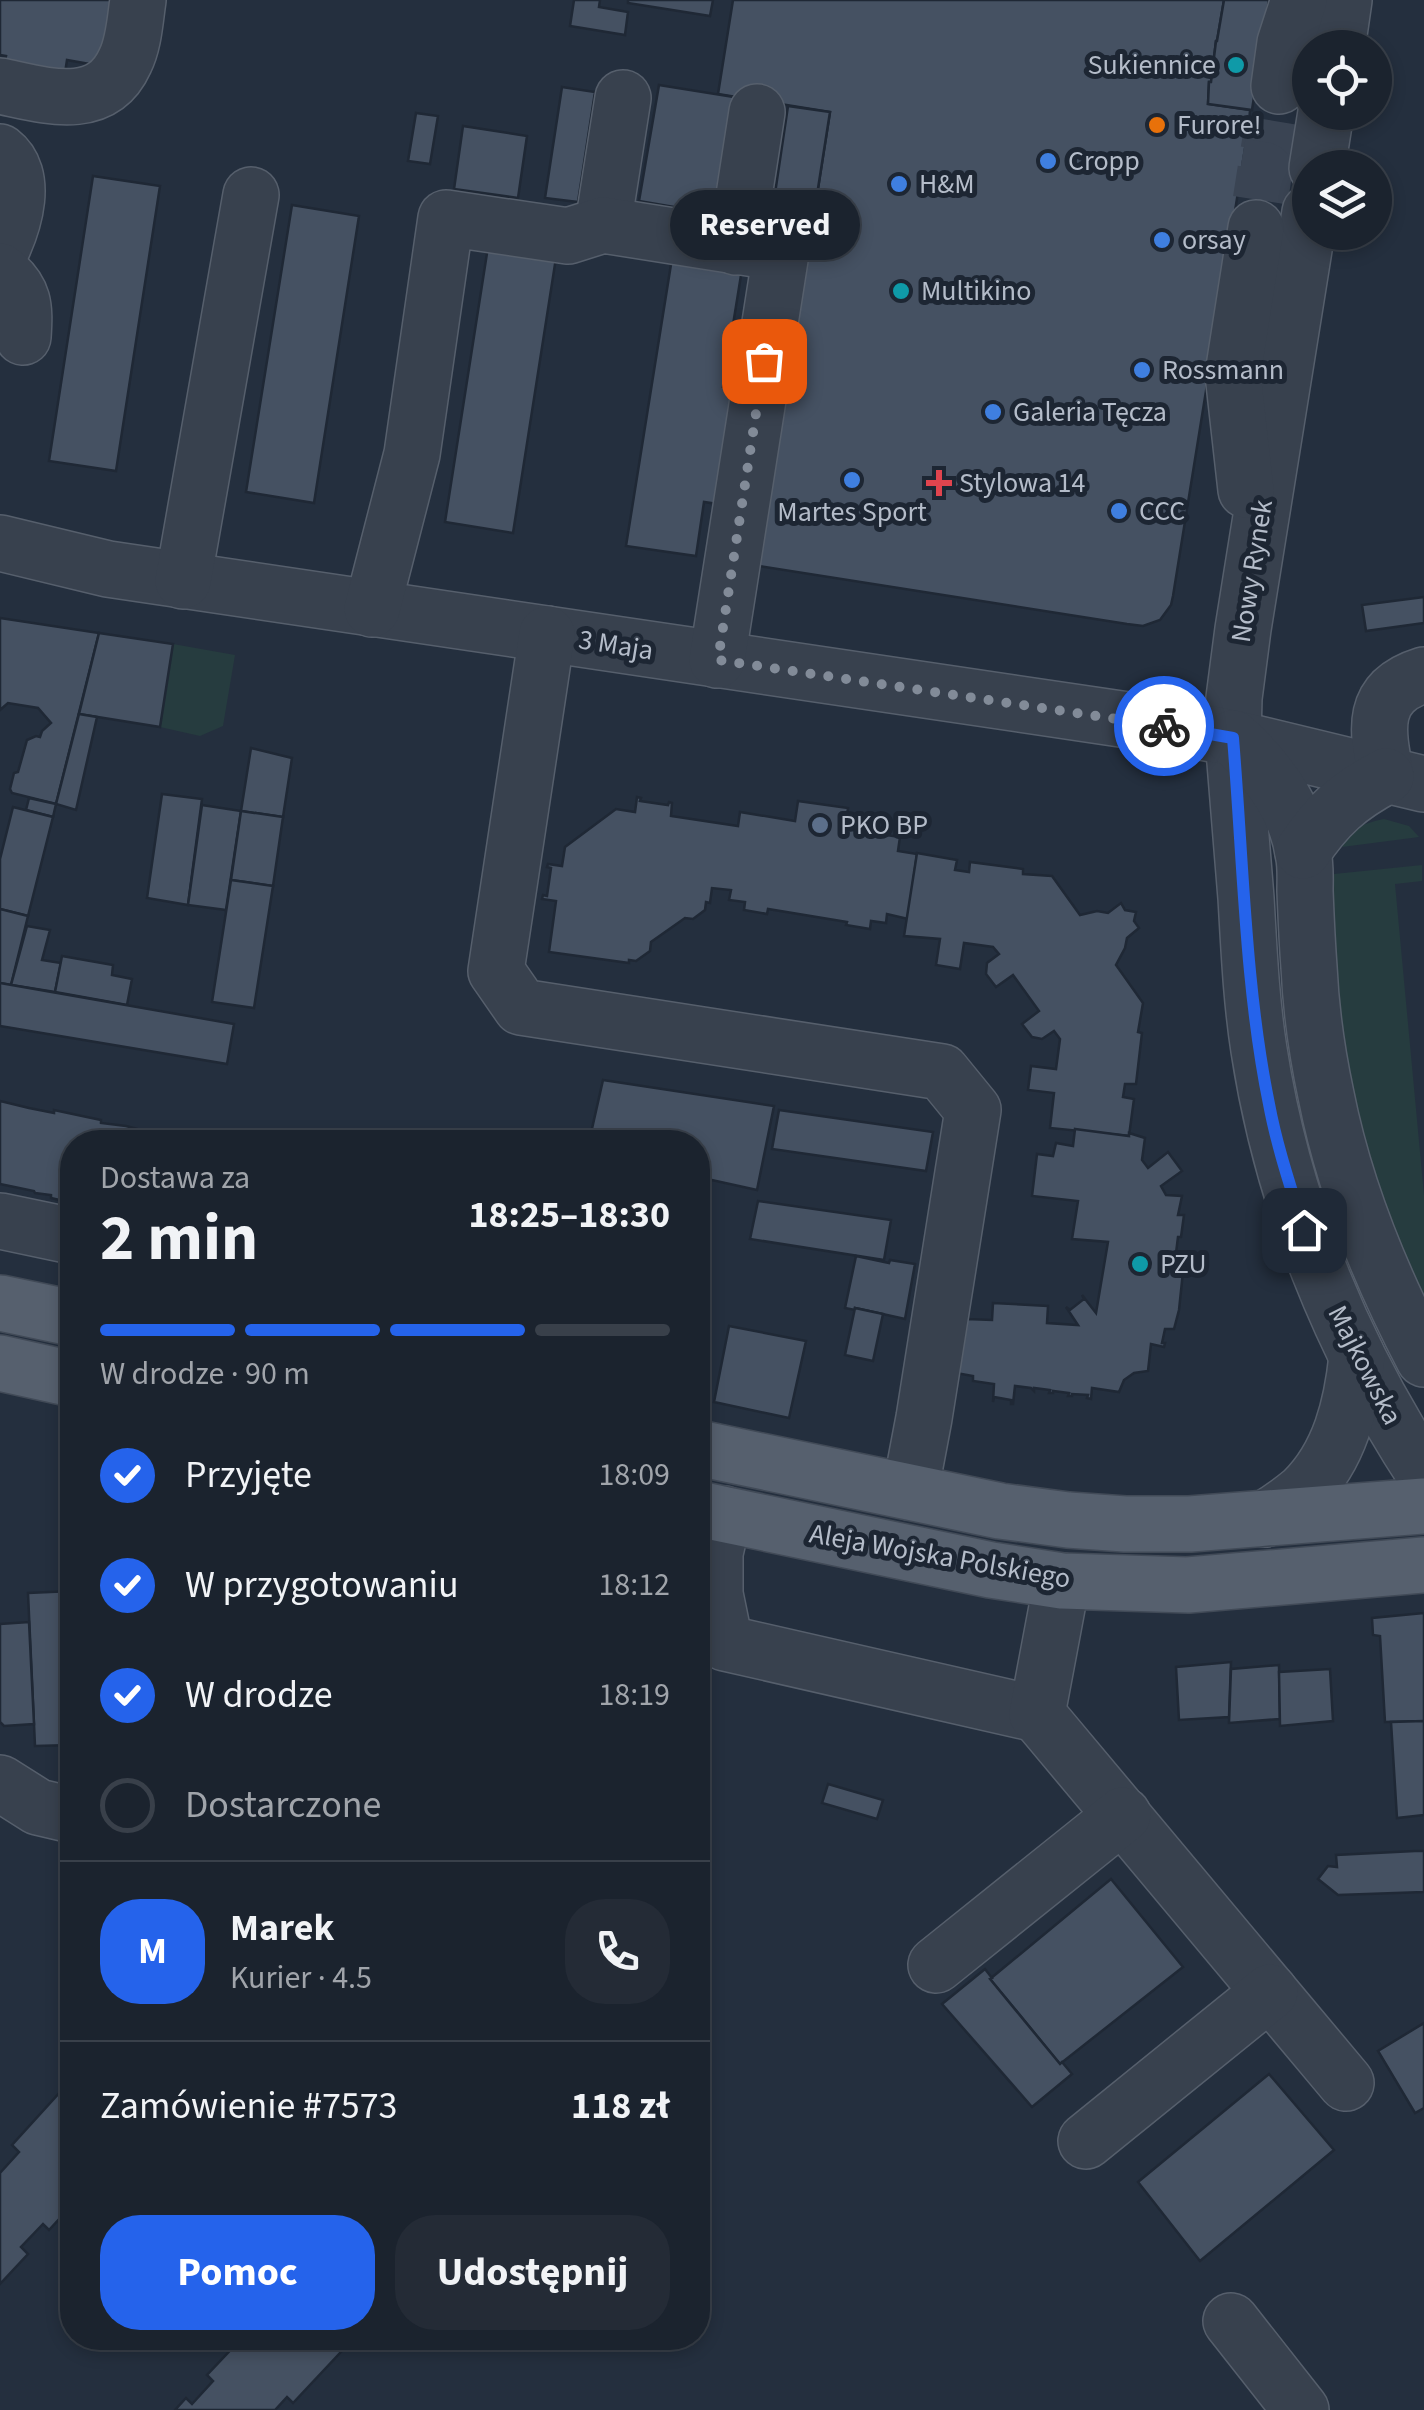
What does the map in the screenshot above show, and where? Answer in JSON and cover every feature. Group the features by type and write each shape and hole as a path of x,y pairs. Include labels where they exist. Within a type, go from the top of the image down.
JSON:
{"main road":[{"path":"0,1302 60,1315"},
{"path":"0,1364 60,1376"},
{"name":"Aleja Wojska Polskiego","path":"710,1450 1000,1511 1068,1520 1190,1524 1424,1506"},
{"name":"Aleja Wojska Polskiego","path":"710,1512 992,1570 1062,1580 1188,1585 1424,1565"}],"street":[{"path":"0,86 80,98 101,90 126,61 138,0"},
{"path":"1279,86 1298,0"},
{"path":"1339,30 1344,0"},
{"path":"603,225 624,98"},
{"path":"736,246 756,112"},
{"path":"0,152 16,171 18,191 0,253"},
{"path":"183,581 251,195"},
{"path":"372,608 412,454 446,218 568,236 603,225 781,254 718,660"},
{"path":"1254,557 1233,374 1256,228"},
{"name":"Nowy Rynek","path":"1233,738 1237,670 1304,250"},
{"path":"0,272 14,282 22,298 23,337"},
{"name":"3 Maja","path":"0,544 108,569 183,581 1233,738"},
{"path":"547,634 496,972 521,1007 942,1072 973,1110 910,1492"},
{"path":"1405,780 1378,722 1395,688 1424,675"},
{"path":"1233,738 1405,780"},
{"name":"Majkowska","path":"1233,738 1257,760 1294,819 1303,850 1309,971 1326,1099 1360,1216 1382,1273 1424,1359"},
{"name":"Majkowska","path":"1233,738 1259,1048 1285,1168 1304,1230 1357,1356 1424,1473"},
{"path":"1303,850 1337,807 1362,789 1405,780"},
{"path":"0,1221 60,1234"},
{"path":"1265,1520 1304,1491 1332,1452 1354,1390 1357,1356"},
{"path":"710,1512 715,1594 724,1643 1036,1714 1346,2083"},
{"path":"1036,1714 1062,1580"},
{"path":"0,1783 38,1807 60,1812"},
{"path":"936,1966 1123,1814"},
{"path":"1086,2141 1270,1992"},
{"path":"1232,2321 1301,2410"}],"green space":[{"path":"173,644 235,655 223,726 200,736 160,727"},
{"path":"1384,819 1409,826 1419,837 1342,847 1359,827"},
{"path":"1422,865 1422,881 1395,884 1424,1195 1424,1306 1380,1203 1342,1060 1331,889 1334,874"}],"building":[{"path":"0,0 116,0 112,68 67,60 63,86 2,75 6,56 0,55"},
{"path":"574,0 600,0 599,7 628,12 625,35 570,26"},
{"path":"628,0 713,0 710,16"},
{"name":"Galeria Tęcza","path":"733,0 1224,0 1208,104 1250,110 1249,124 1173,596 1160,620 1143,626 1127,624 759,566 830,112 718,94"},
{"name":"Sukiennice","path":"1224,0 1269,0 1252,110 1208,104"},
{"path":"659,85 740,98 721,215 639,201"},
{"path":"562,87 595,92 578,202 545,198"},
{"path":"788,106 830,112 811,233 770,227"},
{"path":"416,113 438,116 430,164 408,161"},
{"path":"463,126 527,136 518,198 454,189"},
{"path":"93,176 160,186 116,471 49,461"},
{"path":"292,205 359,216 314,503 246,492"},
{"path":"490,234 558,245 513,533 445,522"},
{"path":"672,258 742,269 723,387 737,389 718,504 704,502 696,556 626,546"},
{"path":"1424,597 1424,623 1366,631 1362,605"},
{"path":"0,618 99,633 56,804 12,793 10,789 27,740 40,737 51,723 38,708 8,703 0,710"},
{"path":"99,633 173,644 160,727 79,714"},
{"path":"79,714 97,717 76,810 56,804"},
{"path":"251,748 292,758 283,817 241,811"},
{"path":"162,794 202,799 188,905 147,898"},
{"path":"637,797 640,801 672,803 671,816 738,826 740,812 795,821 798,801 848,808 845,829 900,837 898,851 917,854 908,919 887,914 886,923 871,921 870,929 768,909 767,914 744,910 745,902 729,900 731,890 712,888 705,910 693,919 685,918 651,942 650,951 636,961 549,952 556,901 542,899 547,896 551,868 548,864 562,866 565,847 616,809 635,812"},
{"path":"29,798 56,804 53,817 26,810"},
{"path":"202,805 241,811 226,910 188,905"},
{"path":"13,807 53,817 28,916 0,909 0,859"},
{"path":"241,811 283,817 273,886 231,880"},
{"path":"917,853 957,860 955,870 969,872 970,862 1052,876 1080,915 1108,913 1121,903 1125,910 1136,912 1134,921 1139,928 1127,938 1116,965 1143,1003 1136,1084 1125,1084 1123,1097 1134,1099 1129,1136 1050,1128 1054,1093 1028,1090 1031,1066 1056,1069 1060,1039 1054,1031 1042,1039 1032,1037 1022,1024 1039,1011 1013,975 996,987 986,974 987,963 999,954 993,947 964,943 960,969 936,965 940,939 904,936"},
{"path":"231,880 273,886 254,1008 212,1002"},
{"path":"0,909 28,916 11,985 0,983"},
{"path":"27,926 50,930 42,960 61,963 55,992 11,985"},
{"path":"62,956 113,965 112,975 132,979 127,1005 55,992"},
{"path":"0,983 234,1024 227,1064 0,1026"},
{"path":"603,1080 774,1106 757,1190 710,1180 710,1130 592,1130"},
{"path":"0,1101 141,1130 60,1130 60,1200 0,1184"},
{"path":"779,1110 933,1132 926,1171 772,1149"},
{"name":"PZU","path":"1075,1129 1145,1138 1142,1160 1148,1168 1168,1152 1182,1171 1161,1186 1166,1195 1182,1196 1178,1215 1184,1215 1174,1272 1183,1272 1174,1329 1165,1329 1164,1347 1151,1344 1148,1371 1134,1373 1124,1380 1119,1392 1092,1388 1091,1399 1088,1395 1068,1396 1069,1393 1015,1386 1013,1404 1011,1400 994,1397 993,1402 994,1384 956,1373 966,1319 992,1320 993,1303 1048,1306 1047,1323 1078,1325 1066,1307 1070,1310 1084,1299 1082,1295 1096,1313 1108,1242 1072,1239 1078,1201 1032,1196 1037,1154 1053,1156 1056,1143 1073,1146"},
{"path":"758,1201 891,1220 884,1260 750,1239"},
{"path":"856,1256 915,1264 905,1319 845,1308"},
{"path":"855,1308 883,1314 873,1361 845,1355"},
{"path":"729,1326 806,1341 789,1418 714,1402"},
{"path":"60,1592 60,1745 35,1746 28,1593"},
{"path":"1424,1613 1424,1721 1385,1722 1380,1636 1373,1635 1372,1618"},
{"path":"29,1622 34,1724 4,1726 0,1722 0,1624"},
{"path":"1231,1662 1229,1717 1179,1720 1176,1667"},
{"path":"1279,1665 1280,1719 1229,1723 1231,1669"},
{"path":"1330,1669 1333,1721 1280,1726 1279,1672"},
{"path":"1424,1721 1424,1815 1397,1818 1391,1722"},
{"path":"828,1784 883,1800 877,1819 822,1803"},
{"path":"1424,1851 1424,1892 1338,1895 1318,1879 1328,1866 1337,1867 1336,1855"},
{"path":"1111,1879 1183,1967 1060,2064 990,1979"},
{"path":"985,1969 1072,2074 1032,2107 942,2004"},
{"path":"1424,2023 1424,2108 1415,2113 1378,2051"},
{"path":"1269,2074 1334,2150 1200,2261 1138,2182"},
{"path":"60,2092 60,2218 49,2230 43,2224 21,2247 28,2254 0,2284 0,2173 19,2152 12,2145"},
{"path":"231,2350 343,2350 293,2403 287,2397 275,2410 175,2410 186,2398 192,2404 213,2381 207,2375"}],"tunnel":[{"path":"1244,147 1268,151 1279,86"},
{"path":"1241,166 1265,170 1256,228"}],"way so far":[{"path":"764,361 718,660 1164,726"}],"place":[{"name":"Sukiennice","path":"1236,65"},
{"name":"Furore!","path":"1157,125"},
{"name":"Cropp","path":"1048,161"},
{"name":"H&M","path":"899,184"},
{"name":"orsay","path":"1162,240"},
{"name":"Multikino","path":"901,291"},
{"name":"Reserved","path":"764,361"},
{"name":"Rossmann","path":"1142,370"},
{"name":"Galeria Tęcza","path":"993,412"},
{"name":"Martes Sport","path":"852,480"},
{"name":"Stylowa 14","path":"939,483"},
{"name":"CCC","path":"1119,511"},
{"name":"PKO BP","path":"820,825"},
{"name":"PZU","path":"1140,1264"}],"route":[{"path":"1164,726 1233,738 1259,1048 1269,1106 1304,1230"}]}
